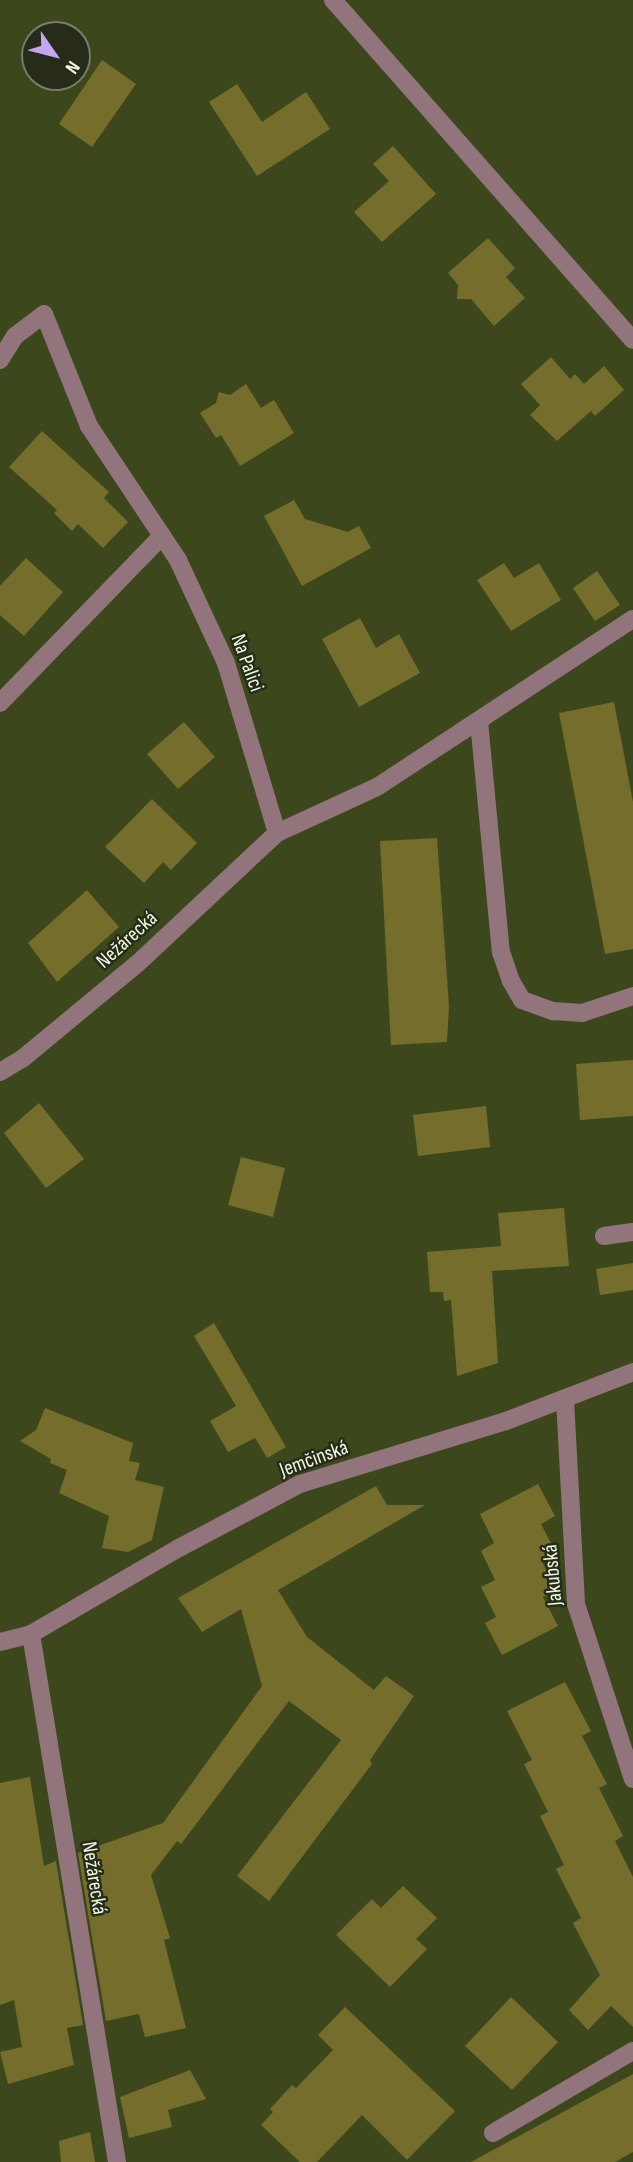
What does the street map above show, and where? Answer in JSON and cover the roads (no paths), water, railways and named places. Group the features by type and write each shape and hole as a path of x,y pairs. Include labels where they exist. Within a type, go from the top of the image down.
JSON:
{"street":[{"path":"332,0 633,340"},
{"name":"Na Palici","path":"0,360 15,336 44,314 89,426 178,560 226,663 277,833"},
{"path":"0,703 162,536"},
{"path":"277,833 377,787 633,619"},
{"path":"479,721 501,952 511,981 522,1000 553,1011 582,1013 633,996"},
{"name":"Nežárecká","path":"0,1072 22,1059 137,964 277,833"},
{"path":"604,1236 633,1233"},
{"name":"Jemčinská","path":"31,1634 179,1548 300,1485 565,1400 633,1372"},
{"name":"Jakubská","path":"565,1400 576,1604 633,1779"},
{"path":"0,1642 31,1634"},
{"name":"Nežárecká","path":"31,1634 117,2162"},
{"path":"493,2133 633,2051"}]}
